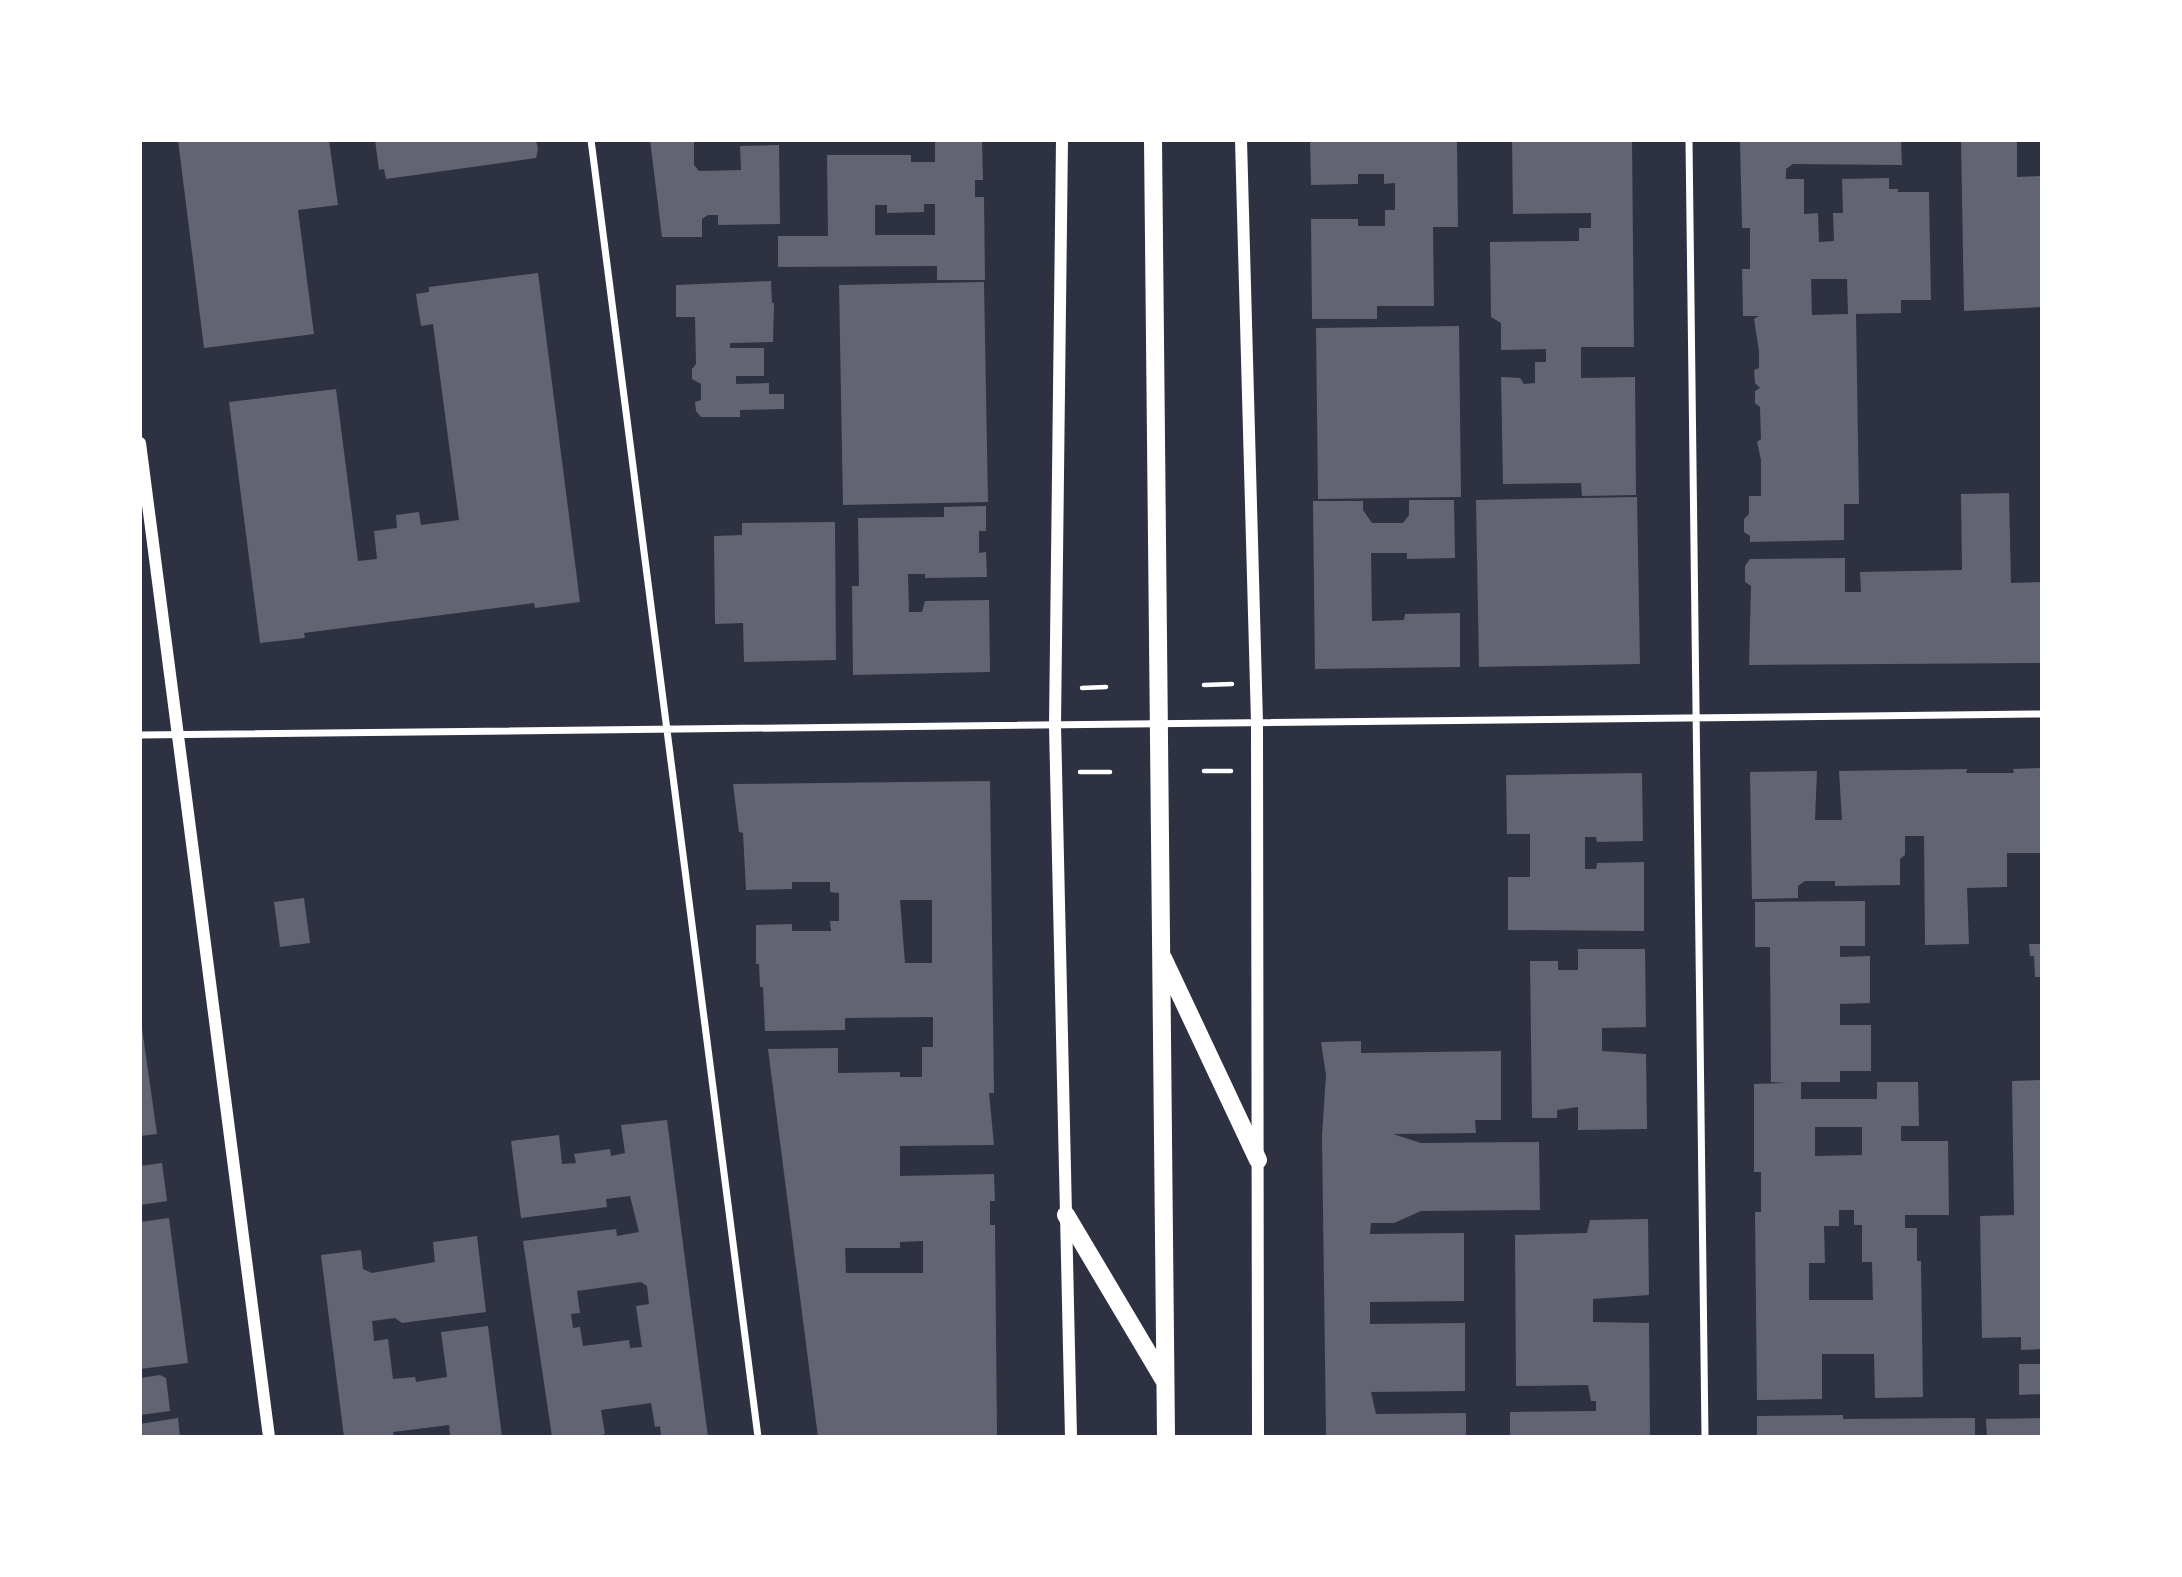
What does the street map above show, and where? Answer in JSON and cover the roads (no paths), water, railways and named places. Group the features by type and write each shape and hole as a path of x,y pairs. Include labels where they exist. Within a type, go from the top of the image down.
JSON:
{"main road":[{"path":"1153,140 1166,1437"},
{"path":"1160,951 1258,1160"},
{"path":"1066,1215 1166,1382"}],"street":[{"path":"592,140 758,1437"},
{"path":"1062,140 1055,725 1071,1437"},
{"path":"1241,140 1257,723 1258,1437"},
{"path":"1689,140 1694,718 1705,1437"},
{"path":"140,443 270,1437"},
{"path":"140,735 2042,714"}]}
